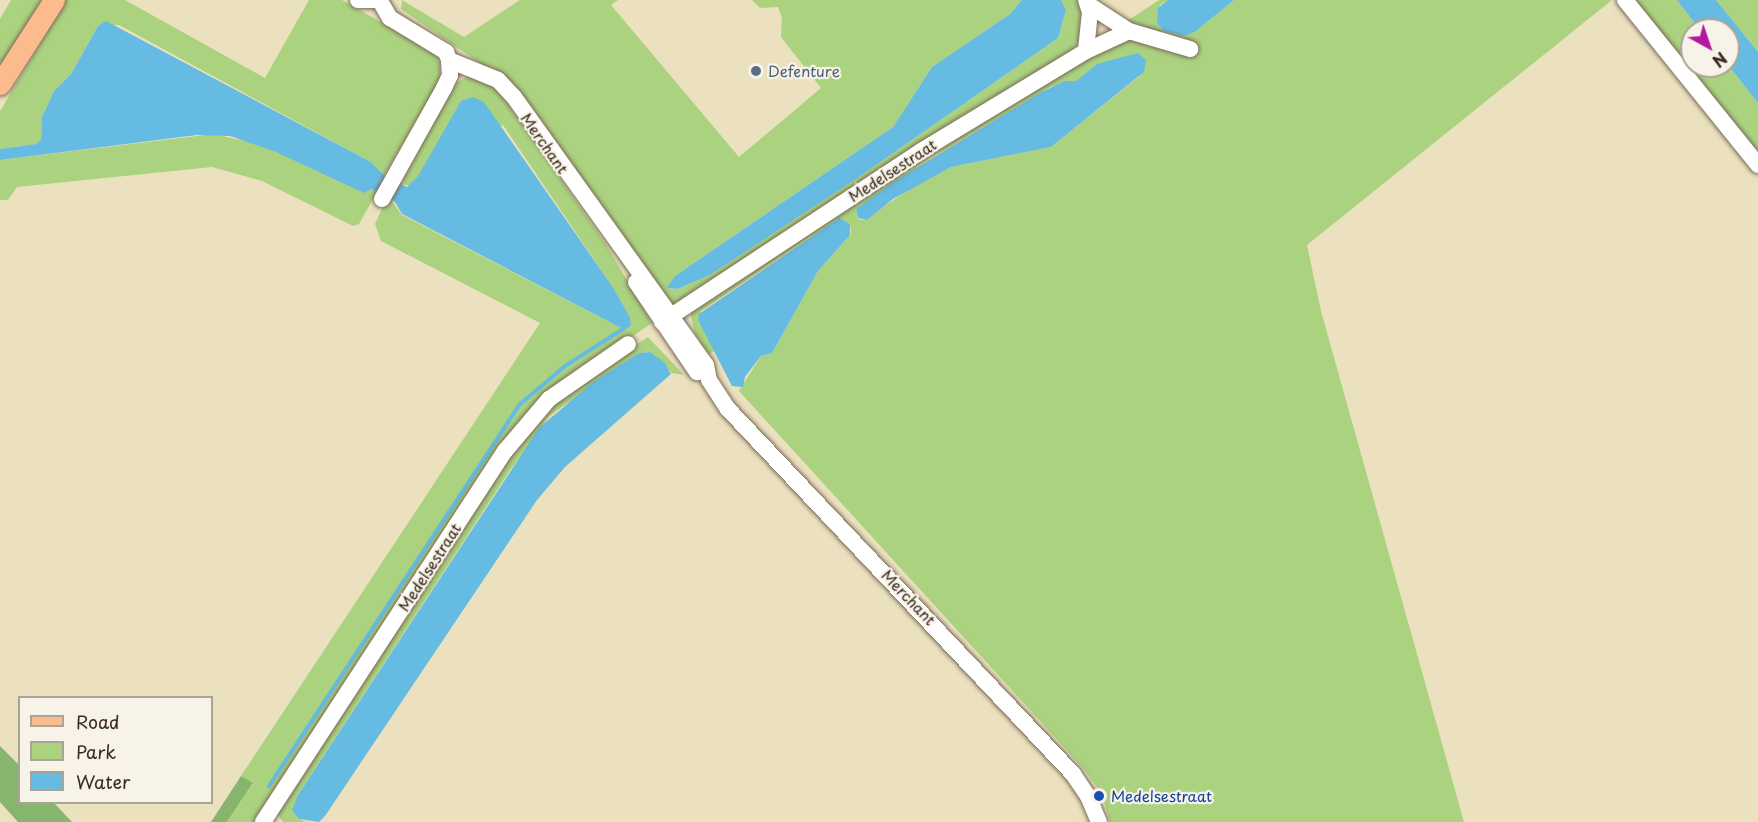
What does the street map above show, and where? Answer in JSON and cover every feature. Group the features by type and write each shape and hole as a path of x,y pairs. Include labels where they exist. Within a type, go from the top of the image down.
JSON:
{"main road":[{"path":"0,84 54,0"}],"street":[{"path":"358,0 381,0"},
{"name":"Merchant","path":"381,0 390,18 446,52 448,60 481,70 498,80 514,97 621,251 638,286 667,319 697,372 709,380 728,410 1073,774 1088,796 1098,822"},
{"path":"1625,0 1758,165"},
{"path":"1087,2 1129,30 1190,49"},
{"path":"1086,51 1087,2"},
{"name":"Medelsestraat","path":"667,319 887,172 1086,51 1129,30"},
{"path":"382,199 444,88 450,75 448,60"},
{"name":"Medelsestraat","path":"270,820 505,452 549,399 628,344"}],"green space":[{"path":"11,0 44,0 0,70 0,19"},
{"path":"61,0 125,0 265,78 309,0 342,0 435,53 440,64 440,82 384,175 371,162 119,25 98,26 71,74 54,91 42,117 41,140 36,144 0,149 0,111 47,33 49,18"},
{"path":"402,0 464,37 520,0 618,0 611,5 739,157 821,88 781,37 782,18 778,7 760,8 752,0 1022,0 1010,14 932,67 893,127 675,276 670,289 677,289 710,275 856,179 1058,38 1066,10 1061,0 1080,0 1084,9 1079,41 1066,57 674,309 509,83 401,9"},
{"path":"1159,0 1168,0 1160,5 1157,23 1164,31 1184,36 1195,32 1234,0 1612,0 1307,245 1321,311 1464,822 1110,822 1102,794 1083,768 739,391 761,356 772,353 818,271 851,234 850,224 837,219 701,311 698,320 715,350 708,355 694,331 690,310","holes":["1116,61 1140,76 1051,147 951,167 920,182 864,220 858,219 856,209 918,166 1051,87 1076,81 1091,69"]},
{"path":"1633,0 1677,0 1691,18 1680,18 1680,58"},
{"path":"1716,0 1758,0 1758,52 1740,30 1740,18 1731,18"},
{"path":"470,76 487,80 500,93 607,246 652,323 547,395 257,822 227,822 253,784 241,776 540,323 381,241 375,224 385,202 389,204 391,200 402,215 625,330 631,326 612,286 503,125 418,176 411,186 401,184 450,92 457,82"},
{"path":"1696,78 1738,78 1758,103 1758,155"},
{"path":"213,134 254,143 377,192 359,224 353,226 262,181 212,167 17,187 8,200 0,200 0,160"},
{"path":"648,337 684,375 672,373 650,352 639,353 549,416 509,472 298,795 299,819 306,822 283,822 275,811 528,427 574,386"},
{"path":"0,746 18,764 18,804 55,804 72,822 18,822 0,802"},
{"path":"241,776 253,783 227,822 211,822"}],"water":[{"path":"1022,0 1061,0 1066,10 1058,38 856,179 710,275 677,289 667,288 675,276 893,127 932,67 1010,14"},
{"path":"1168,0 1234,0 1195,32 1184,36 1164,31 1157,23 1158,8"},
{"path":"1677,0 1716,0 1731,18 1691,18"},
{"path":"106,21 371,162 384,175 407,187 418,176 461,101 473,97 484,102 612,286 630,318 631,326 625,330 402,214 395,202 371,189 364,193 276,152 230,136 197,135 0,160 0,149 36,144 41,140 42,117 54,91 71,74 98,26"},
{"path":"1740,30 1758,52 1758,103 1738,78"},
{"path":"1138,53 1146,60 1144,72 1051,147 951,167 893,199 867,220 858,218 856,209 895,181 1040,93 1065,81 1076,81 1097,64"},
{"path":"839,218 850,224 850,235 818,271 772,353 761,356 745,377 743,387 732,386 698,320 699,314"},
{"path":"650,352 664,362 671,374 565,467 537,500 325,816 319,822 299,819 292,810 298,795 539,428 592,383 639,353"}],"waterway":[{"path":"269,786 519,405 565,366 623,329"}],"place":[{"name":"Defenture","path":"756,71"},
{"name":"Medelsestraat","path":"1099,796"}]}
